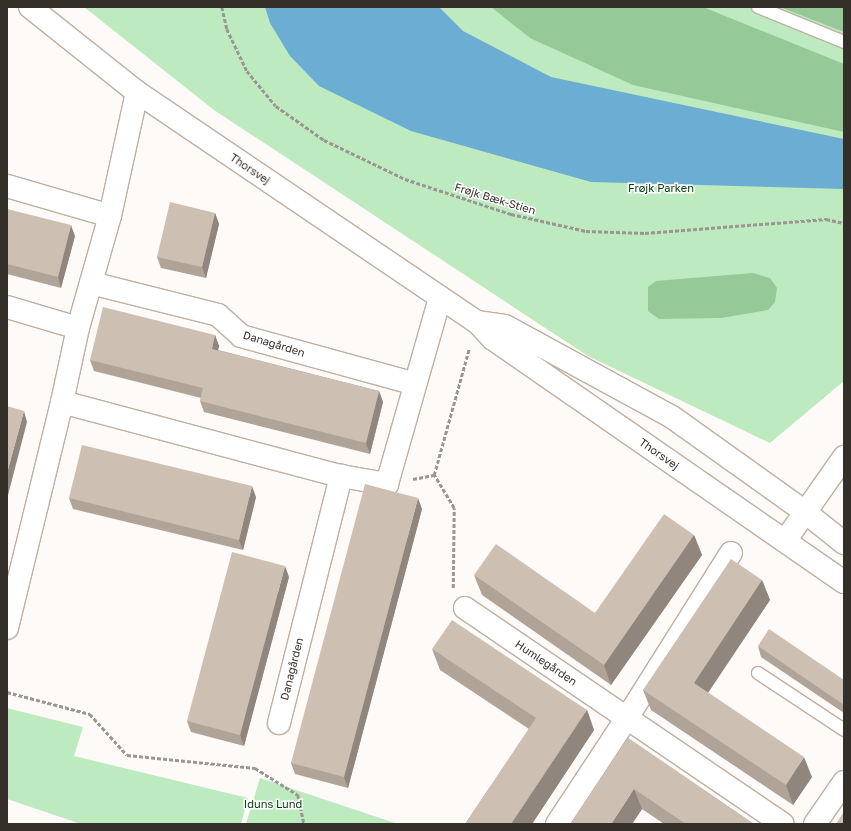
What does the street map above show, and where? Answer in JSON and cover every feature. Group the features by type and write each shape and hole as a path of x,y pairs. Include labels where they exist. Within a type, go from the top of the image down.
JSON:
{"street":[{"name":"Thorsvej","path":"30,7 137,92 477,322 493,339 844,582"},
{"path":"7,628 62,402 78,328 110,216 137,92"},
{"path":"7,186 110,216"},
{"name":"Danagården","path":"91,283 218,315 241,336 415,384"},
{"path":"62,402 340,476 387,484 440,298"},
{"path":"7,307 78,328"},
{"name":"Thorsvej","path":"477,322 505,326 672,417 805,512 844,542"},
{"path":"785,541 844,457"},
{"name":"Danagården","path":"278,723 340,476"},
{"path":"557,824 627,718 731,553"},
{"name":"Humlegården","path":"464,608 783,824"},
{"path":"815,824 844,782"}],"lane":[{"path":"758,7 844,42"},
{"path":"758,673 844,730"}],"path":[{"name":"Frøjk Bæk-Stien","path":"222,7 227,29 247,71 276,106 324,140 405,179 512,214 586,231 645,233 826,219 844,223"},
{"path":"464,608 453,593 454,508 434,475 477,322"},
{"path":"7,692 90,714 127,755 255,768 298,795 304,824"}],"green space":[{"name":"Frøjk Parken","path":"84,7 844,7 844,381 770,443 588,356 214,110"},
{"path":"491,7 703,7 844,64 844,132 633,85 530,38"},
{"path":"780,7 844,7 844,32"},
{"path":"753,273 770,278 777,288 775,302 768,310 721,318 659,319 648,311 648,287 656,281"},
{"path":"7,708 83,727 74,756 248,798 241,824 81,824 7,799"},
{"name":"Iduns Lund","path":"260,778 398,824 246,824"}],"water":[{"path":"265,7 439,7 463,31 551,77 844,139 844,189 591,182 411,131 319,86 290,56 270,23"}],"building":[{"path":"170,202 215,213 202,267 157,257"},
{"path":"7,209 71,225 58,277 7,264"},
{"path":"103,307 215,335 212,349 379,391 366,443 200,401 203,388 90,360"},
{"path":"7,406 24,411 7,473"},
{"path":"82,445 252,486 239,540 69,498"},
{"path":"365,484 418,498 344,777 291,763"},
{"path":"664,514 694,535 604,665 474,575 496,544 595,613"},
{"path":"232,552 285,566 240,735 187,721"},
{"path":"731,559 762,580 694,683 804,757 786,785 643,690"},
{"path":"452,620 587,710 511,824 465,824 536,718 432,649"},
{"path":"769,629 844,680 844,705 758,646"},
{"path":"628,738 754,824 686,824 634,789 611,824 570,824"},
{"path":"843,813 844,824 836,824"}]}
